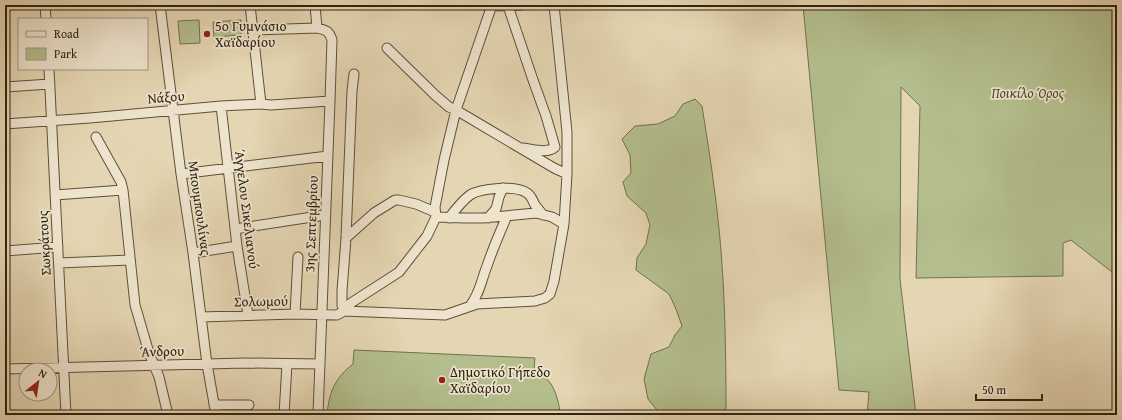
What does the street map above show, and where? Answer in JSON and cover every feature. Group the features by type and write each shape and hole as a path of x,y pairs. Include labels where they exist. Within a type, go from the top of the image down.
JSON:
{"street":[{"path":"45,5 46,18"},
{"name":"Μπουμπουλίνας","path":"160,5 180,174 193,253 207,364 216,415"},
{"path":"250,5 262,104"},
{"path":"253,30 317,28 315,5"},
{"path":"354,74 342,291 342,305 344,311 351,304 399,272 427,236 436,214 436,199 456,110 492,6 521,5"},
{"path":"346,238 374,213 395,200 416,204 448,218 488,218 536,213 564,224 567,174 566,132 554,5"},
{"path":"508,6 546,116 555,147 547,150 518,147"},
{"name":"3ης Σεπτεμβρίου","path":"317,28 325,30 330,34 332,40 318,415"},
{"path":"387,48 449,107 554,168 567,174"},
{"name":"Σωκράτους","path":"49,70 66,415"},
{"path":"5,86 50,84"},
{"name":"Νάξου","path":"5,124 221,106 272,105 330,101"},
{"name":"Άγγελου Σικελιανού","path":"221,106 237,246 248,315"},
{"path":"96,137 121,182 135,305 148,353 159,376 168,415"},
{"path":"180,174 328,156"},
{"path":"448,218 474,193 484,190 503,188 520,189 528,193 536,207 543,215"},
{"path":"488,218 496,209 503,188"},
{"path":"55,195 123,190"},
{"path":"235,229 325,215"},
{"path":"470,306 476,299 479,292 493,248 507,216"},
{"name":"Σολωμού","path":"201,317 296,314 337,315 344,311 444,315 477,304 535,301 545,298 550,294 554,281 564,224"},
{"path":"193,253 237,246"},
{"path":"5,251 58,247"},
{"path":"296,314 298,257"},
{"path":"59,263 130,260"},
{"name":"Άνδρου","path":"5,369 207,364 320,364"},
{"path":"284,415 287,364"},
{"path":"214,405 249,405"}],"green space":[{"name":"Ποικίλο Όρος","path":"803,5 1117,5 1117,276 1071,240 1063,243 1063,276 916,278 920,106 901,87 900,279 916,415 867,415 869,392 839,390"},
{"path":"199,20 200,43 180,44 178,21"},
{"path":"241,20 241,35 214,37 213,22"},
{"path":"695,99 702,106 712,172 722,260 726,409 716,415 661,415 648,399 644,379 651,354 669,347 675,335 682,326 669,294 636,270 637,258 646,244 650,225 646,213 627,196 623,182 631,173 630,155 622,139 635,126 658,124 675,116 683,104"},
{"name":"Δημοτικό Γήπεδο Χαϊδαρίου","path":"354,350 535,358 534,369 551,384 555,391 560,415 327,415 331,392 337,380 353,364"},
{"path":"250,407 250,415 222,415 221,408"}],"place":[{"name":"5ο Γυμνάσιο Χαϊδαρίου","path":"207,34"},
{"name":"Δημοτικό Γήπεδο Χαϊδαρίου","path":"442,380"}]}
